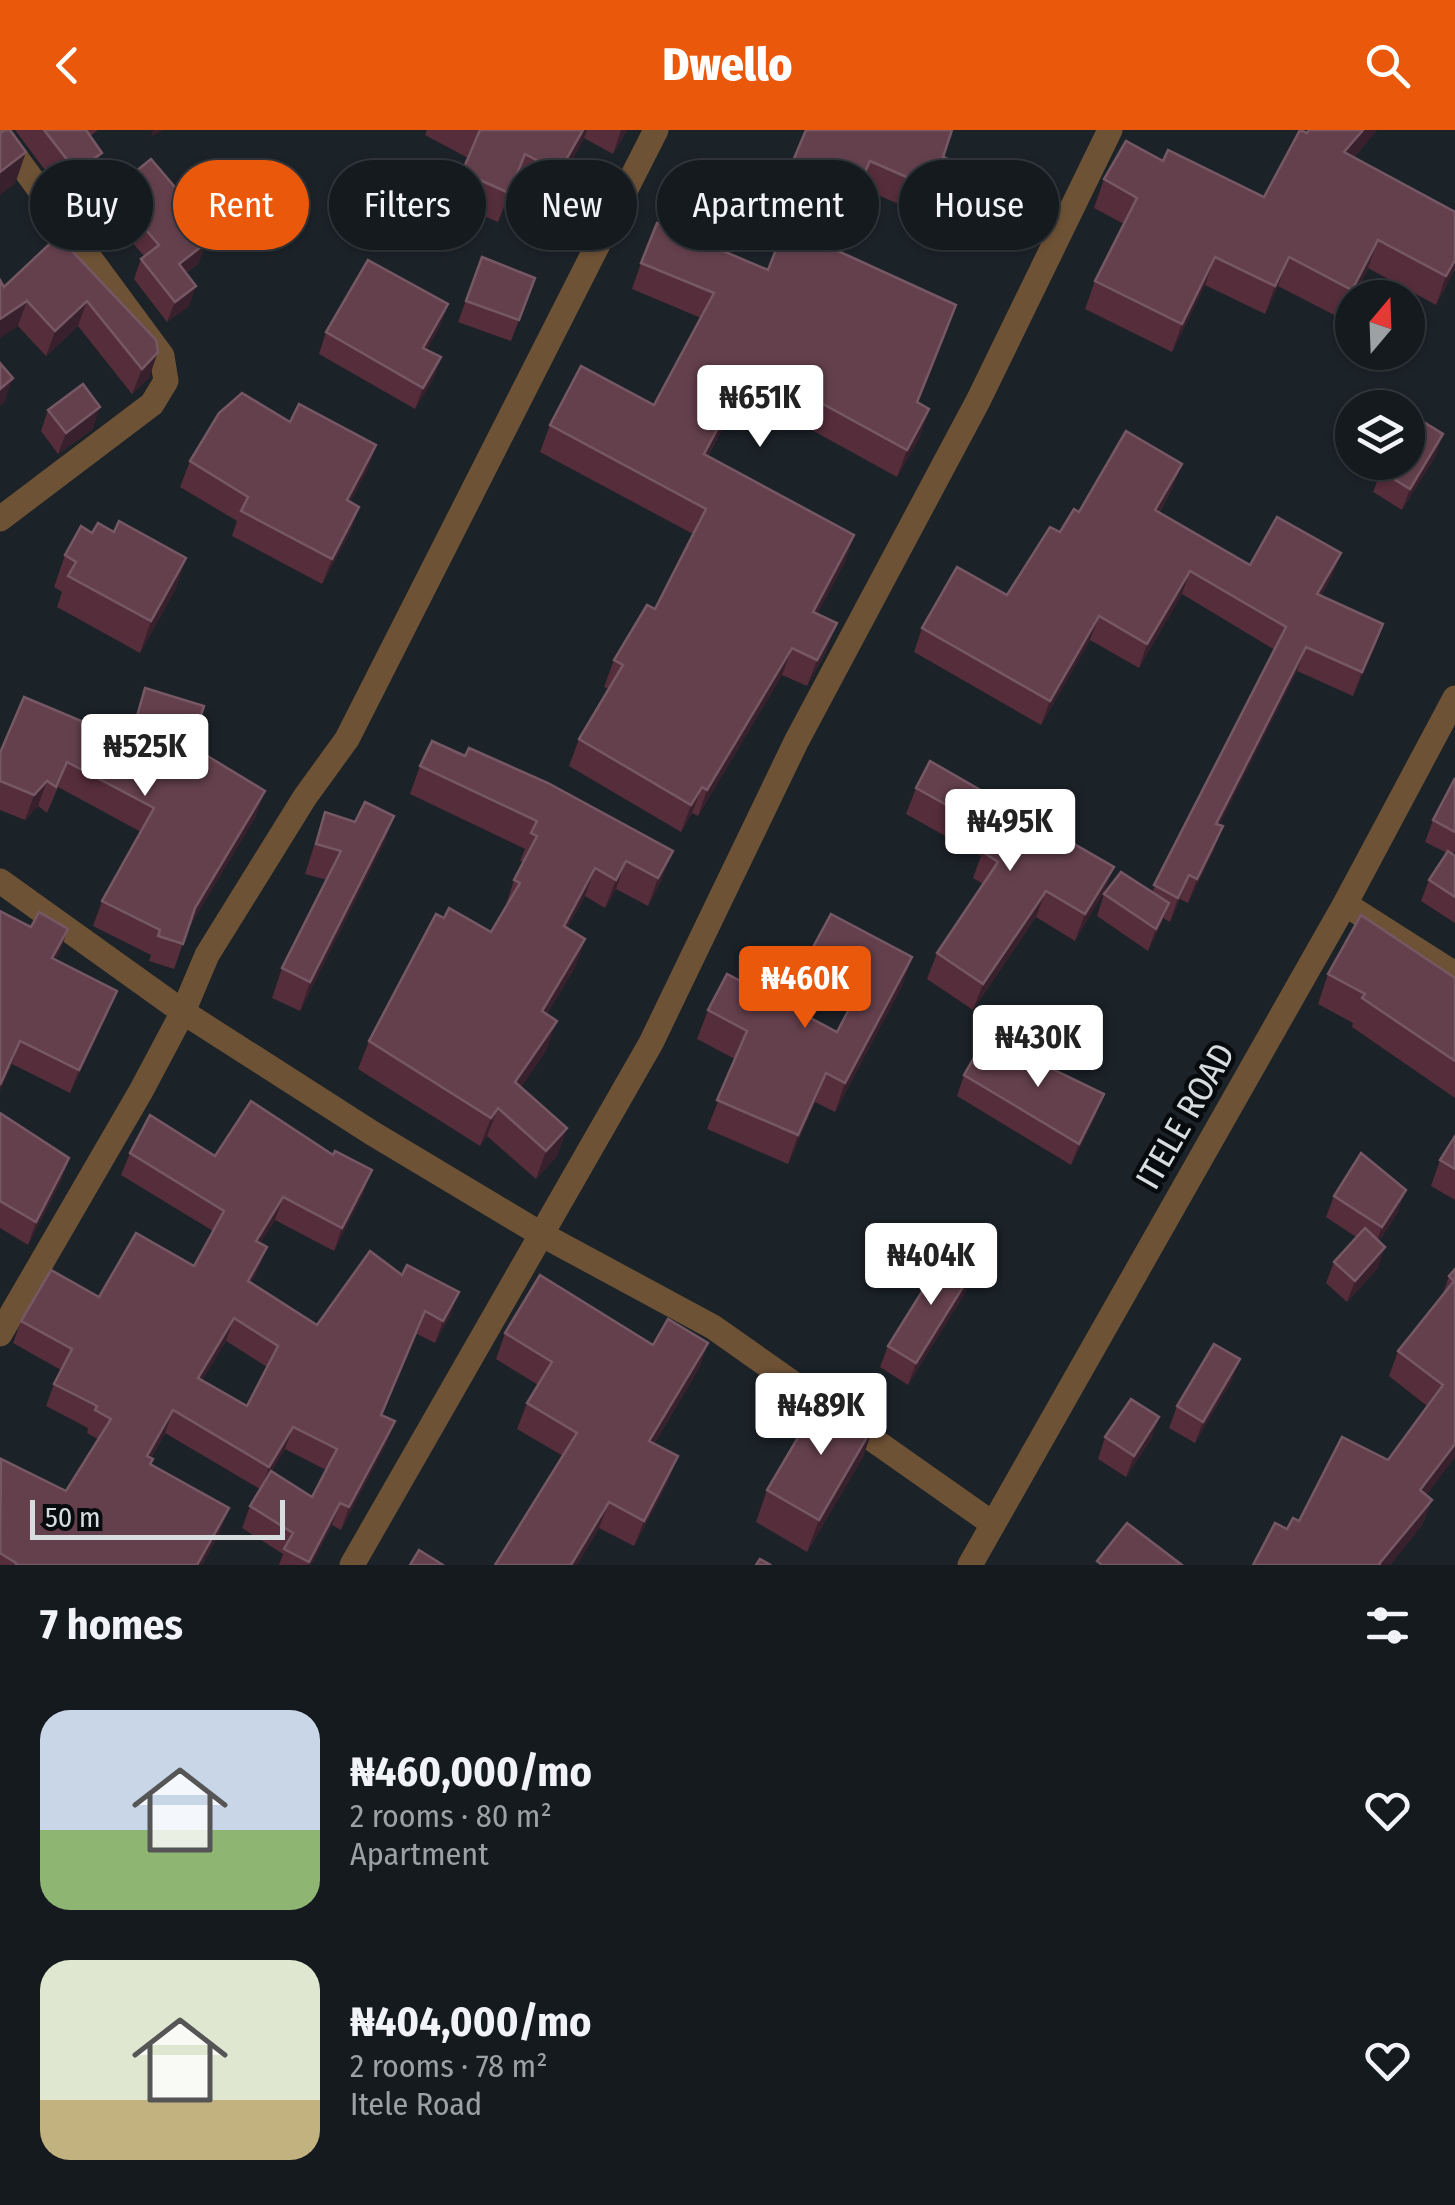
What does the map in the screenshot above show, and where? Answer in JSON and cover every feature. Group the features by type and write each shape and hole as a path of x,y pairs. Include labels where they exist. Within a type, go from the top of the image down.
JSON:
{"street":[{"path":"0,1334 183,1012 207,955 305,797 347,738 656,130"},
{"path":"352,1565 650,1043 796,742 978,400 1110,130"},
{"path":"0,136 162,356 166,381 152,404 0,519"},
{"name":"ITELE ROAD","path":"970,1565 1346,904 1455,698"},
{"path":"0,881 183,1012 540,1233 713,1328 992,1524"},
{"path":"1346,904 1455,974"}],"building":[{"path":"10,130 26,152 0,172 0,133"},
{"path":"44,130 86,130 102,153 92,160 67,160"},
{"path":"480,130 583,130 566,160 536,160 525,154 523,160 506,160 506,192 486,183 486,160 467,160"},
{"path":"806,130 952,130 943,157 950,160 899,160 899,174 879,165 879,160 793,160"},
{"path":"1300,130 1363,130 1344,152 1455,212 1455,260 1446,276 1378,240 1357,280 1335,281 1289,257 1275,286 1215,257 1182,324 1095,281 1137,198 1104,179 1126,141 1163,161 1168,150 1264,197"},
{"path":"153,161 173,185 173,250 197,250 179,264 196,286 175,302 141,259 159,245 153,238"},
{"path":"657,223 657,250 721,250 768,270 776,250 836,250 956,305 917,402 929,409 907,450 790,386 787,392 781,388 774,400 742,383 704,454 854,535 813,612 837,623 817,660 792,648 707,790 702,787 691,805 579,739 623,665 614,660 647,605 655,609 706,509 550,425 581,366 654,405 714,293 641,263"},
{"path":"43,250 71,250 156,340 158,352 142,369 87,301 55,331 27,301 0,319 0,280 4,287"},
{"path":"482,257 535,278 519,320 466,301"},
{"path":"368,260 448,304 423,348 441,357 423,388 326,332"},
{"path":"0,363 13,378 0,389"},
{"path":"83,384 100,407 66,433 48,410"},
{"path":"242,393 290,422 299,404 376,445 347,500 359,507 332,559 241,511 248,497 190,461 219,413"},
{"path":"1425,423 1443,434 1425,464"},
{"path":"1126,431 1182,464 1155,510 1250,565 1277,517 1341,553 1317,594 1383,624 1362,672 1306,647 1216,824 1223,826 1197,879 1189,875 1178,898 1154,885 1286,627 1190,571 1147,644 1099,616 1050,701 922,628 957,567 1007,595 1050,527 1060,532 1074,509 1079,512"},
{"path":"1396,480 1415,480 1410,489"},
{"path":"119,521 186,558 151,621 68,576 76,562 65,555 81,526 92,533 98,523 114,532"},
{"path":"145,688 204,706 191,746 265,791 195,908 183,944 158,936 160,930 102,901 154,808 67,762 56,787 47,781 34,795 0,781 0,753 24,697 100,729 102,725 130,741"},
{"path":"432,741 465,756 469,748 548,783 673,851 658,878 626,861 616,880 595,868 564,926 585,939 542,1011 557,1021 515,1082 567,1128 546,1151 498,1108 491,1118 369,1041 436,914 444,918 449,908 491,932 520,883 514,880 537,836 531,833 537,821 420,766"},
{"path":"930,761 1114,867 1085,914 1046,891 983,984 937,953 998,862 983,852 995,832 916,788"},
{"path":"1455,778 1455,832 1433,820"},
{"path":"365,802 394,816 310,982 282,968 341,851 316,844 325,812 355,822"},
{"path":"1448,851 1455,856 1455,897 1429,880"},
{"path":"1121,872 1169,903 1156,929 1104,894"},
{"path":"0,911 31,927 39,912 68,929 52,958 117,991 79,1070 20,1041 0,1085"},
{"path":"831,914 912,957 845,1083 826,1073 798,1135 717,1100 747,1031 708,1010 727,974 837,1032 865,979 811,951"},
{"path":"1361,915 1455,978 1455,1061 1362,998 1365,994 1328,974"},
{"path":"1018,1044 1052,1064 1050,1068 1104,1094 1079,1144 964,1075 979,1049 1006,1065"},
{"path":"251,1101 333,1155 335,1151 372,1170 342,1228 283,1197 256,1241 267,1247 248,1281 317,1325 370,1251 402,1275 407,1265 459,1292 443,1321 425,1311 381,1415 395,1421 349,1507 340,1503 309,1562 284,1549 293,1533 250,1506 271,1471 312,1497 337,1449 293,1427 269,1467 173,1410 147,1456 153,1459 150,1464 229,1508 197,1565 16,1565 0,1553 1,1459 66,1491 111,1419 95,1410 97,1406 54,1384 72,1349 21,1321 51,1270 99,1297 136,1233 194,1266 224,1211 130,1153 150,1115 215,1156","holes":["234,1318 278,1346 247,1406 198,1378"]},
{"path":"0,1113 69,1158 36,1222 0,1201"},
{"path":"1455,1136 1455,1169 1440,1160"},
{"path":"1361,1153 1406,1190 1382,1227 1334,1196"},
{"path":"1365,1228 1385,1247 1355,1281 1334,1262"},
{"path":"946,1253 974,1269 916,1363 888,1346"},
{"path":"1455,1269 1455,1444 1420,1490 1432,1500 1380,1565 1253,1565 1275,1523 1287,1529 1293,1518 1299,1521 1342,1437 1388,1460 1443,1385 1398,1351 1454,1281 1449,1276"},
{"path":"540,1275 653,1345 668,1319 708,1343 649,1441 678,1456 644,1521 609,1502 571,1565 495,1565 577,1433 527,1403 552,1362 505,1333"},
{"path":"1214,1344 1240,1359 1203,1422 1177,1406"},
{"path":"823,1395 874,1425 819,1520 767,1490"},
{"path":"1131,1399 1159,1417 1134,1456 1105,1437"},
{"path":"1127,1523 1182,1565 1102,1565 1097,1561"},
{"path":"419,1550 443,1565 410,1565"}]}
